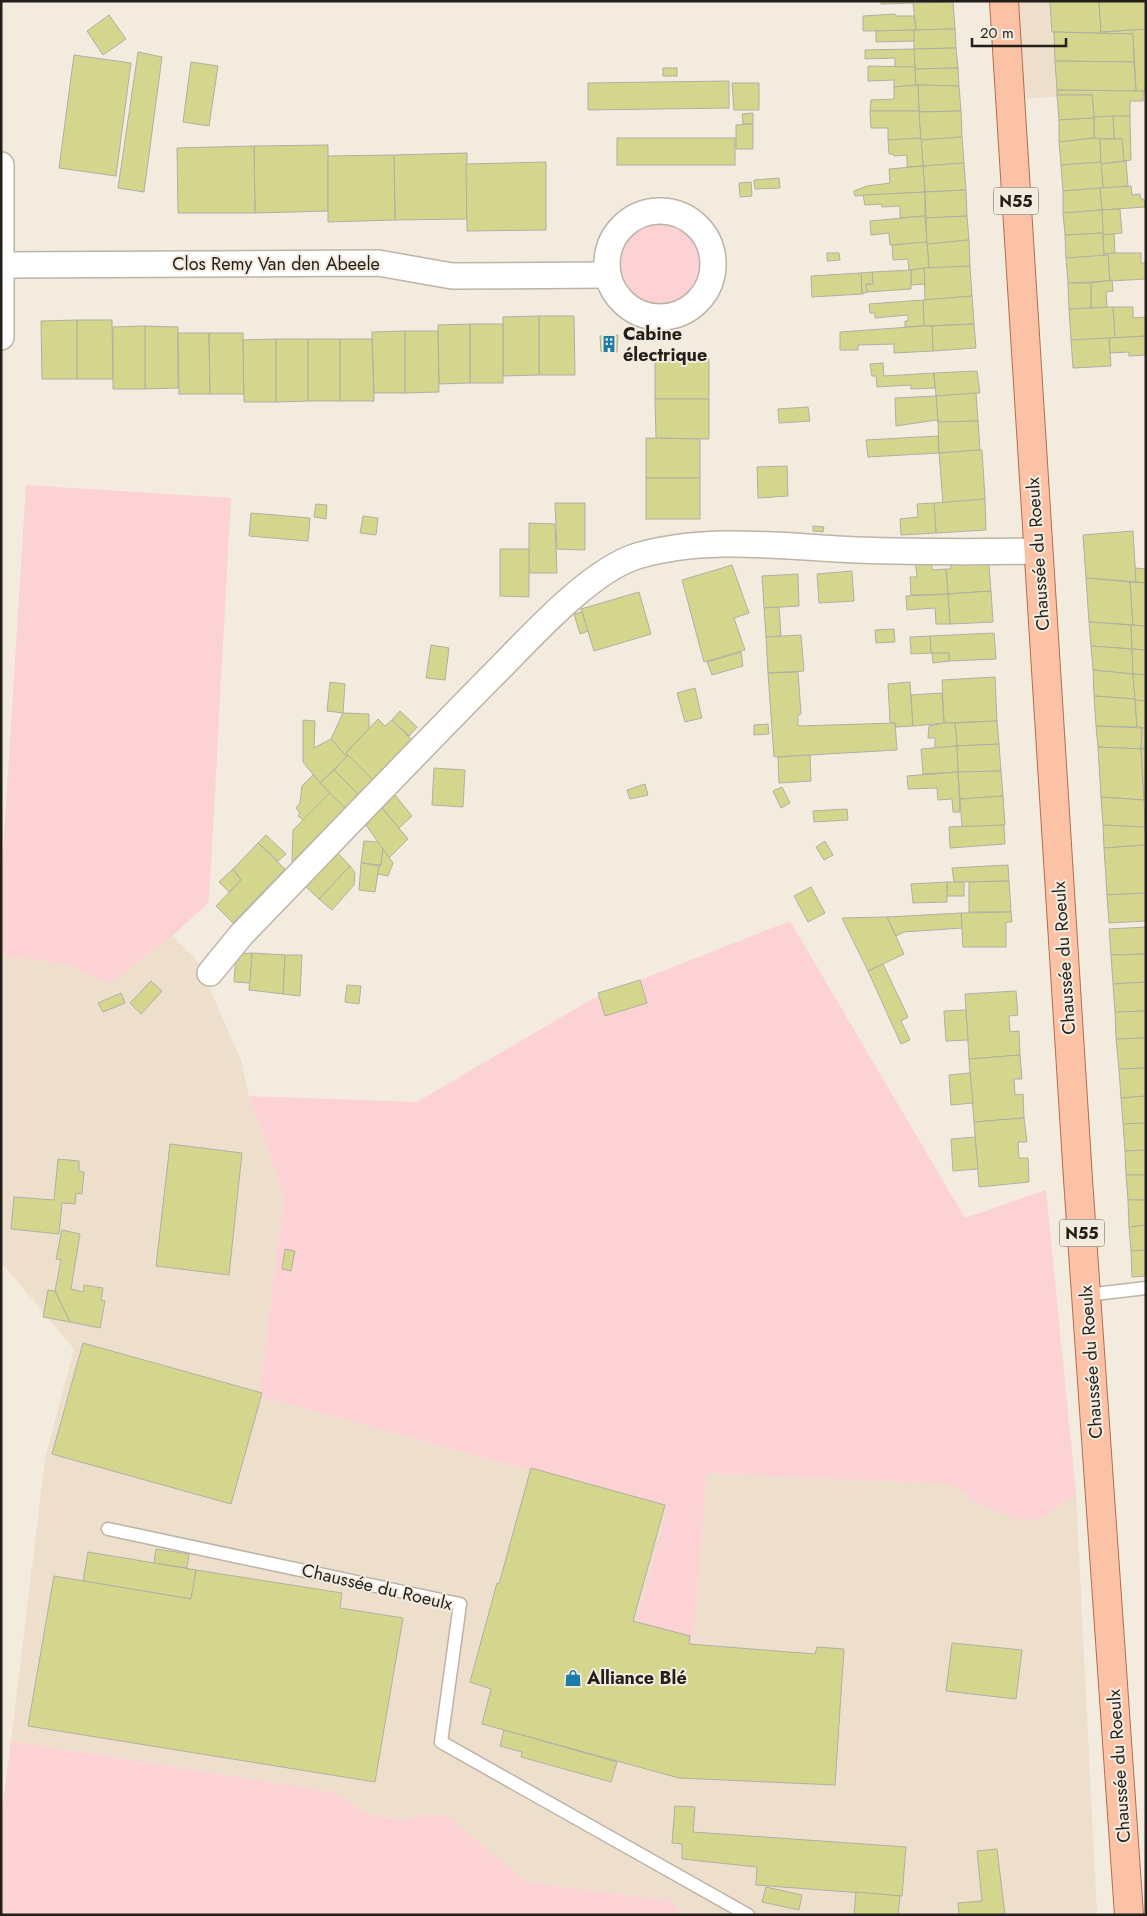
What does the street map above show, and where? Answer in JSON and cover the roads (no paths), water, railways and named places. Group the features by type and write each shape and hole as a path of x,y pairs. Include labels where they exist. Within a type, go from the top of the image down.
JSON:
{"main road":[{"name":"Chaussée du Roeulx","path":"1004,1 1086,1295 1129,1915"}],"street":[{"path":"1,165 1,337"},
{"path":"650,211 667,211 683,216 697,226 708,239 713,256 713,273 708,289 697,302 684,312 669,317 653,317 637,312 624,303 614,291 608,276 607,258 611,242 620,228 634,217 650,211"},
{"name":"Clos Remy Van den Abeele","path":"2,265 378,263 452,276 608,276"},
{"path":"210,973 248,928 449,720 562,606 605,572 635,557 676,547 737,544 856,550 1038,551"}],"lane":[{"path":"1086,1295 1146,1288"},
{"name":"Chaussée du Roeulx","path":"108,1529 460,1604 441,1742 748,1915"}],"place":[{"name":"Cabine électrique","path":"609,344"},
{"name":"Alliance Blé","path":"573,1678"}]}
